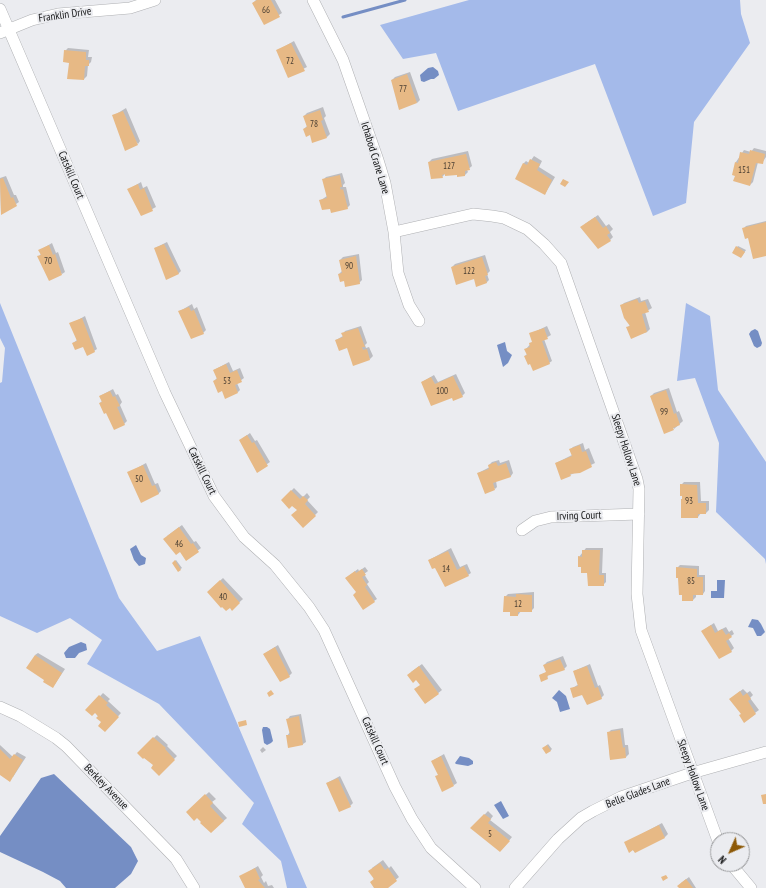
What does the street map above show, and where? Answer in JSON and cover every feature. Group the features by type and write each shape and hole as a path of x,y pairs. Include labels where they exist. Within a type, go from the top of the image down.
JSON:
{"street":[{"name":"Franklin Drive","path":"4,31 32,20 58,14 130,8 155,0"},
{"name":"Ichabod Crane Lane","path":"313,0 343,60 385,183 394,232 398,273 409,305 419,321"},
{"name":"Catskill Court","path":"0,9 4,31 165,393 214,496 244,537 275,565 320,624 339,660 395,787 412,820 431,848 475,888"},
{"name":"Sleepy Hollow Lane","path":"394,232 472,214 504,218 527,229 544,244 561,263 637,479 639,514 637,594 641,630 714,832"},
{"name":"Irving Court","path":"522,530 535,521 551,517 639,514"},
{"name":"Berkley Avenue","path":"0,707 20,716 56,738 66,746 176,859 194,888"},
{"name":"Belle Glades Lane","path":"515,888 552,844 581,818 621,797 692,773 766,752"},
{"path":"738,872 751,888"}],"shaded area":[{"path":"469,0 740,0 741,14 750,43 694,122 686,203 653,216 595,64 458,111 436,53 403,59 380,25"},
{"path":"433,67 438,71 439,75 434,79 424,82 421,81 420,75 428,68"},
{"path":"0,303 119,598 157,651 200,636 307,888 287,888 281,861 242,824 254,803 159,704 87,664 102,640 70,618 37,633 0,616 0,383 2,382 5,348 0,338"},
{"path":"686,303 710,316 718,390 766,462 766,564 765,559 716,512 719,443 695,378 677,381"},
{"path":"755,329 758,331 762,343 761,346 757,348 754,346 749,334"},
{"path":"505,342 507,351 512,355 508,363 503,367 497,345"},
{"path":"136,545 141,555 146,558 145,564 139,566 134,560 130,549"},
{"path":"717,580 725,580 724,598 711,598 711,591 717,591"},
{"path":"752,619 758,620 761,624 765,632 761,636 757,636 753,628 748,627"},
{"path":"81,642 86,644 87,650 79,653 75,658 66,658 64,653 69,647"},
{"path":"559,690 566,696 570,709 560,712 557,702 552,698"},
{"path":"263,727 270,729 273,741 267,745 264,743"},
{"path":"460,756 469,758 473,761 473,764 468,766 456,764 455,763"},
{"path":"54,774 131,847 138,861 131,874 115,888 66,888 60,881 0,852 0,836 41,778"},
{"path":"501,801 509,816 503,819 494,805"}],"building":[{"path":"257,0 271,0 280,17 264,25 252,3"},
{"path":"291,43 305,71 288,78 276,50"},
{"path":"64,50 86,52 86,60 89,60 89,66 85,66 84,80 67,79 69,63 63,62"},
{"path":"407,74 417,103 399,110 391,80"},
{"path":"320,110 323,120 321,121 327,138 312,143 310,135 306,137 303,129 307,127 303,116"},
{"path":"123,111 138,145 125,151 112,115"},
{"path":"750,150 765,154 763,164 756,163 750,186 733,181 735,176 732,175 735,162 738,163 740,152 749,154"},
{"path":"466,154 470,170 465,171 465,176 445,176 445,174 442,175 443,178 431,179 428,162"},
{"path":"530,159 540,164 537,170 552,180 545,195 515,179 523,163 527,165"},
{"path":"340,175 342,187 340,187 341,190 343,189 348,209 331,213 330,209 322,210 319,200 327,198 322,179"},
{"path":"3,178 11,198 13,197 17,206 1,215 0,179"},
{"path":"563,179 569,182 565,187 560,184"},
{"path":"138,184 140,190 144,188 153,211 141,216 127,189"},
{"path":"595,217 603,228 606,226 610,233 607,235 611,241 598,249 580,227"},
{"path":"766,222 766,256 753,259 748,238 745,239 742,228"},
{"path":"164,244 179,274 166,280 154,248"},
{"path":"49,245 53,255 55,254 62,275 49,281 37,256 41,255 38,250"},
{"path":"736,246 745,252 741,258 732,253"},
{"path":"356,256 360,284 345,287 344,281 340,282 338,274 342,273 339,260"},
{"path":"482,257 488,275 485,276 487,283 476,287 474,279 456,285 451,267"},
{"path":"637,299 639,303 645,301 649,312 642,314 647,332 631,339 626,327 630,326 624,318 620,305"},
{"path":"189,307 191,311 194,310 204,334 191,339 178,311"},
{"path":"82,318 95,352 87,356 83,347 75,350 72,343 77,341 69,323"},
{"path":"358,328 365,347 362,347 363,350 367,349 370,360 353,366 347,348 339,351 335,340 343,337 341,333"},
{"path":"544,328 548,339 542,341 550,364 533,371 530,364 528,365 524,356 527,355 524,349 530,347 529,343 532,342 529,333"},
{"path":"226,364 230,373 237,370 242,382 235,385 238,393 225,399 222,391 218,393 213,381 217,379 213,370"},
{"path":"453,376 463,397 453,401 452,398 431,406 421,382 431,377 435,384"},
{"path":"666,390 674,414 676,413 680,425 673,428 674,430 664,434 650,396"},
{"path":"110,391 113,397 115,396 120,406 117,407 125,425 114,430 106,413 104,414 99,403 102,402 99,396"},
{"path":"247,435 252,443 254,442 268,466 257,473 239,440"},
{"path":"580,445 582,452 586,451 592,467 580,473 570,474 571,476 561,480 555,463 572,456 569,449"},
{"path":"496,462 498,466 506,463 511,477 493,483 495,490 485,494 477,473 489,469 488,465"},
{"path":"143,465 152,486 155,485 159,494 141,503 127,472"},
{"path":"680,484 697,485 698,503 706,503 706,514 698,514 698,518 681,518 682,496 680,496"},
{"path":"291,490 300,499 303,496 308,500 305,504 316,516 303,528 291,515 297,510 292,506 289,509 281,500"},
{"path":"179,527 191,544 193,543 199,552 186,561 180,552 176,555 163,539"},
{"path":"582,550 600,550 599,575 604,575 604,586 588,586 587,573 581,573 581,567 578,567 578,556 582,557"},
{"path":"448,551 457,570 464,566 469,576 445,587 435,568 432,569 428,560"},
{"path":"175,560 181,570 178,572 172,563"},
{"path":"676,567 697,569 697,577 703,577 703,595 693,595 693,601 682,601 682,595 679,595 678,578 676,578"},
{"path":"362,569 366,575 362,577 367,585 365,587 375,602 363,610 353,595 356,592 345,578 355,571 356,573"},
{"path":"220,580 240,603 232,611 230,608 226,611 222,607 221,608 207,592"},
{"path":"516,594 532,595 532,612 518,612 518,616 510,616 510,612 503,612 504,596 516,597"},
{"path":"711,625 715,633 722,629 726,635 729,633 732,637 726,641 732,652 719,659 701,631"},
{"path":"275,647 290,677 280,682 263,654"},
{"path":"35,655 62,673 53,688 26,668"},
{"path":"560,659 565,670 547,676 548,679 541,682 539,675 546,672 543,665"},
{"path":"419,666 439,694 425,704 414,689 420,685 416,680 413,683 407,675"},
{"path":"587,666 595,688 598,687 602,699 587,705 582,695 573,698 570,688 578,686 573,671"},
{"path":"271,690 274,694 269,697 267,693"},
{"path":"740,691 743,696 747,693 751,699 748,701 756,714 744,723 739,715 741,714 729,699"},
{"path":"99,695 108,703 106,705 119,717 105,732 98,726 101,722 96,718 98,716 95,713 92,716 85,710"},
{"path":"299,716 303,745 288,748 286,735 290,735 286,719"},
{"path":"246,720 247,725 239,727 238,722"},
{"path":"620,730 623,748 625,747 626,758 610,760 607,732"},
{"path":"153,737 166,748 165,749 175,760 159,776 151,768 153,765 137,753"},
{"path":"547,745 551,751 546,754 542,748"},
{"path":"0,749 10,759 14,754 23,760 10,782 0,775"},
{"path":"441,756 454,786 442,792 435,776 438,775 431,761"},
{"path":"338,778 351,807 339,812 326,783"},
{"path":"205,794 213,803 210,806 224,821 211,833 200,823 201,822 197,818 194,821 186,812"},
{"path":"766,794 766,804 763,804 761,795"},
{"path":"484,814 491,819 488,823 510,841 500,852 470,828"},
{"path":"659,825 665,838 635,853 633,850 629,853 624,842"},
{"path":"380,863 385,870 388,868 397,881 388,888 374,888 370,882 374,879 368,871"},
{"path":"255,868 260,879 258,880 265,888 245,888 239,876"},
{"path":"666,875 668,878 663,881 661,877"},
{"path":"686,879 693,888 679,888 677,886"}],"waterway":[{"path":"343,17 405,0"}]}
